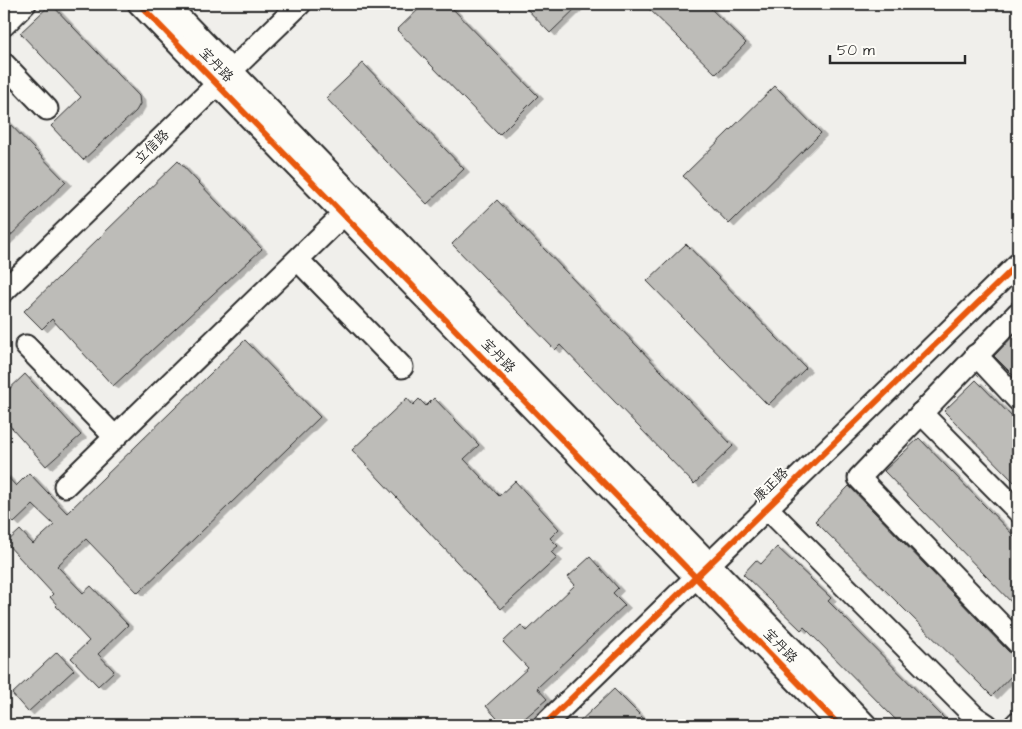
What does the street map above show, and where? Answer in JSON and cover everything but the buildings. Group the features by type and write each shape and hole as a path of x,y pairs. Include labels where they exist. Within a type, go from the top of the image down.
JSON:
{"street":[{"path":"4,25 25,4"},
{"name":"宝丹路","path":"139,4 224,77 702,570 839,725"},
{"name":"宝丹路","path":"167,4 224,77 344,215 702,570 866,725"},
{"name":"立信路","path":"4,291 300,4"},
{"path":"4,64 47,109"},
{"path":"65,486 344,215"},
{"path":"298,260 402,367"},
{"name":"康正路","path":"544,725 1018,264"},
{"path":"1018,313 859,478 1018,642"},
{"path":"26,346 115,437"},
{"path":"976,355 1018,400"},
{"path":"921,413 1018,511"},
{"path":"766,507 975,717 987,725"},
{"path":"1015,725 1018,722"}],"cycle path":[{"path":"139,4 839,725"},
{"path":"544,725 1018,264"}]}
